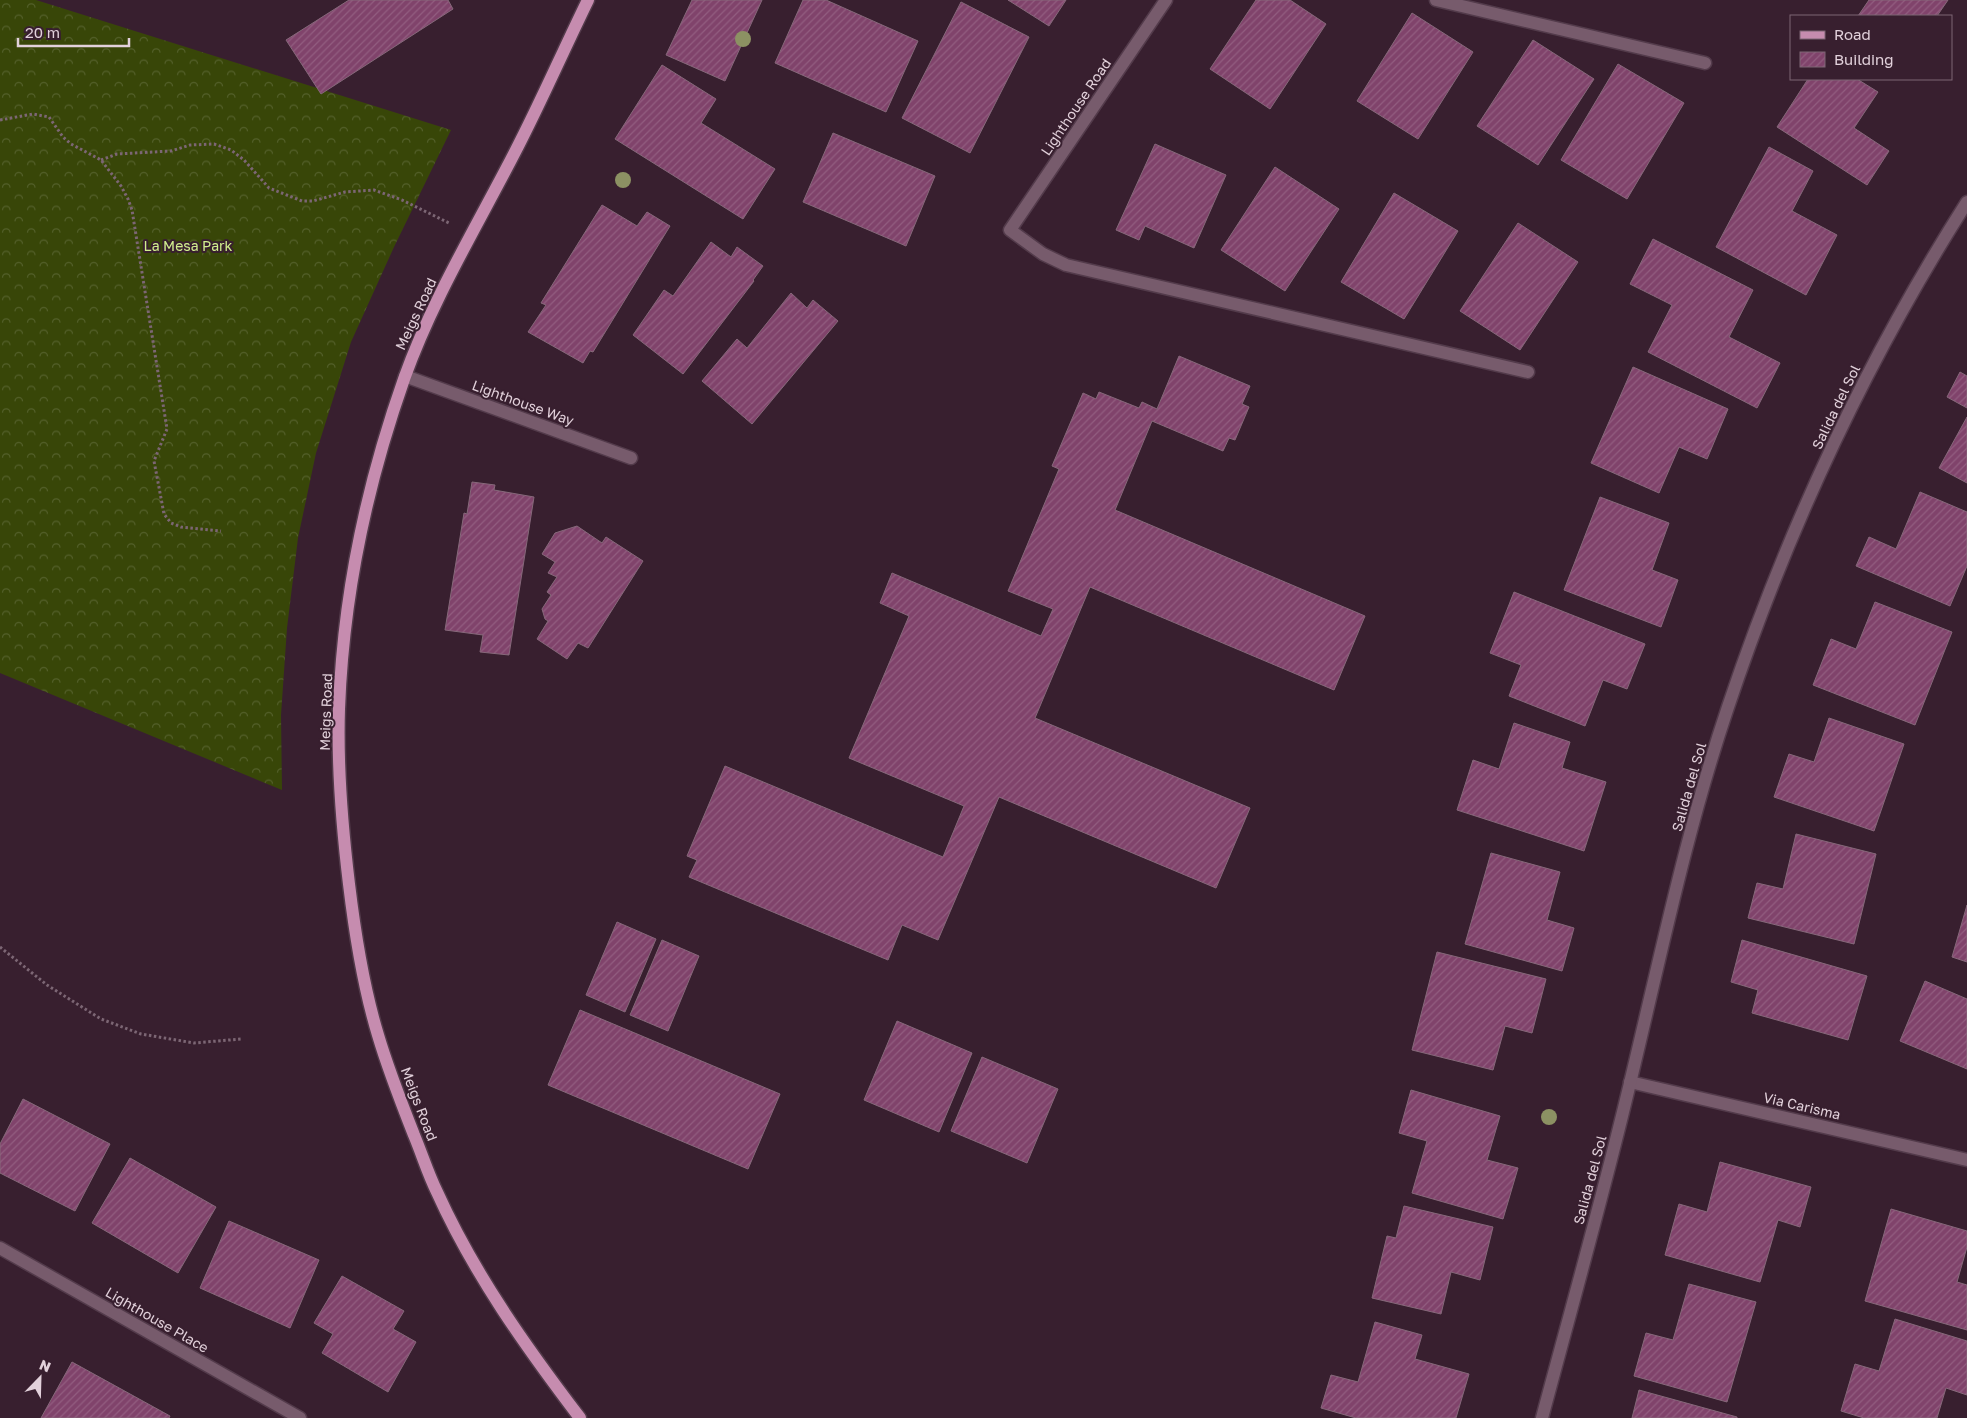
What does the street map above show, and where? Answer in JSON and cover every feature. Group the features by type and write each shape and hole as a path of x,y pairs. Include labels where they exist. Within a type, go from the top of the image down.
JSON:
{"main road":[{"name":"Meigs Road","path":"580,1418 530,1351 480,1274 437,1192 396,1090 377,1033 354,930 341,814 339,710 346,618 366,508 390,421 405,376 422,335 517,148 588,0"}],"street":[{"name":"Lighthouse Road","path":"1166,0 1010,230 1043,254 1066,265 1528,372"},
{"path":"1436,0 1705,63"},
{"name":"Salida del Sol","path":"1542,1418 1630,1082 1696,813 1728,707 1771,588 1821,471 1878,357 1939,246 1967,202"},
{"name":"Lighthouse Way","path":"405,376 631,458"},
{"name":"Via Carisma","path":"1630,1082 1967,1160"},
{"name":"Lighthouse Place","path":"0,1248 300,1418"}],"path":[{"path":"0,120 33,114 49,117 63,137 71,144 102,160 128,199 132,210 167,429 154,461 164,514 170,523 181,528 221,531"},
{"path":"102,160 117,154 171,150 190,145 214,144 231,150 244,160 269,188 284,195 302,201 313,201 345,192 374,190 402,200 472,234"},
{"path":"0,947 47,985 101,1019 141,1034 194,1043 241,1039"}],"green space":[{"name":"La Mesa Park","path":"0,0 36,0 451,130 394,247 351,342 316,453 298,538 287,628 281,715 282,790 0,673"}],"building":[{"path":"349,0 448,0 453,9 321,94 286,40"},
{"path":"692,0 762,0 725,81 666,55"},
{"path":"803,0 826,0 918,41 886,112 775,63"},
{"path":"1008,0 1066,0 1049,26"},
{"path":"1256,0 1290,0 1326,24 1270,109 1210,69"},
{"path":"1869,0 1948,0 1938,15 1859,15"},
{"path":"961,2 1029,37 970,153 902,118"},
{"path":"1412,13 1473,52 1418,139 1357,101"},
{"path":"1533,40 1594,79 1538,165 1477,126"},
{"path":"1618,64 1684,103 1627,199 1561,160"},
{"path":"662,65 716,99 701,123 775,169 743,219 615,139"},
{"path":"1807,80 1859,80 1878,92 1854,128 1889,151 1867,185 1777,127"},
{"path":"833,133 935,176 906,246 803,202"},
{"path":"1155,144 1226,175 1194,248 1145,226 1139,240 1116,230"},
{"path":"1769,147 1813,171 1792,211 1837,235 1806,295 1716,247"},
{"path":"1275,167 1339,209 1285,291 1221,250"},
{"path":"1394,193 1458,231 1404,319 1341,282"},
{"path":"602,205 637,226 647,212 670,226 593,352 590,351 583,363 528,332 546,305 541,303"},
{"path":"1518,223 1578,262 1520,350 1460,311"},
{"path":"1653,239 1753,290 1729,337 1780,363 1757,408 1648,352 1672,305 1630,284"},
{"path":"711,242 731,257 737,247 763,266 754,281 683,374 633,335 664,290 673,296"},
{"path":"791,293 807,308 813,300 838,321 752,424 702,381 737,339 747,348"},
{"path":"1179,356 1250,386 1242,404 1249,407 1235,440 1229,438 1223,451 1152,421 1115,510 1365,616 1334,690 1090,587 1035,718 1250,808 1216,888 999,797 938,940 902,925 888,960 689,877 697,860 687,856 725,766 943,857 964,806 849,758 909,616 880,603 892,573 1041,636 1053,609 1008,591 1059,469 1052,466 1083,393 1096,399 1099,392 1139,408 1142,402 1157,409"},
{"path":"1633,367 1728,409 1707,459 1679,447 1659,493 1591,463"},
{"path":"1960,372 1967,376 1967,408 1947,397"},
{"path":"1967,417 1967,483 1939,468"},
{"path":"472,482 495,485 494,490 534,497 509,655 480,652 483,635 445,630 464,513 467,514"},
{"path":"1920,492 1967,512 1967,566 1950,606 1856,566 1869,537 1896,549"},
{"path":"1600,497 1669,523 1652,570 1678,580 1661,627 1564,590"},
{"path":"577,526 602,543 606,537 643,561 588,648 578,643 567,659 537,639 548,621 545,619 542,609 551,595 547,592 557,577 548,573 555,562 542,554 555,533"},
{"path":"1514,592 1645,644 1627,689 1603,680 1585,726 1509,696 1521,665 1490,653"},
{"path":"1875,602 1952,632 1915,725 1813,685 1831,639 1856,649"},
{"path":"1829,718 1904,744 1874,831 1774,797 1789,754 1814,762"},
{"path":"1514,723 1570,742 1562,768 1606,782 1584,851 1457,810 1473,760 1499,769"},
{"path":"1796,834 1876,854 1854,944 1748,918 1757,883 1783,889"},
{"path":"1491,853 1560,872 1547,920 1574,928 1562,971 1465,944"},
{"path":"1967,905 1967,962 1952,957"},
{"path":"617,922 656,939 625,1012 586,995"},
{"path":"662,940 699,956 668,1031 630,1015"},
{"path":"1742,940 1867,976 1848,1040 1752,1013 1758,990 1731,982"},
{"path":"1437,952 1546,979 1532,1033 1505,1026 1493,1070 1412,1050"},
{"path":"1925,981 1967,999 1967,1069 1900,1041"},
{"path":"580,1010 780,1094 748,1169 548,1085"},
{"path":"897,1021 972,1053 939,1132 864,1100"},
{"path":"982,1057 1058,1089 1027,1163 951,1131"},
{"path":"1411,1090 1500,1116 1487,1160 1518,1168 1503,1219 1412,1193 1427,1141 1399,1133"},
{"path":"23,1099 110,1144 75,1211 0,1173 0,1144"},
{"path":"130,1158 216,1207 178,1273 92,1223"},
{"path":"1720,1162 1811,1187 1800,1227 1778,1220 1760,1282 1665,1255 1679,1204 1707,1212"},
{"path":"1404,1206 1493,1227 1480,1280 1451,1272 1441,1314 1372,1298 1387,1236 1396,1238"},
{"path":"1891,1209 1967,1231 1967,1247 1957,1282 1967,1285 1967,1330 1865,1301"},
{"path":"229,1221 319,1260 290,1328 200,1288"},
{"path":"342,1276 404,1311 393,1329 416,1342 388,1392 322,1353 333,1334 314,1323"},
{"path":"1689,1284 1756,1302 1727,1402 1634,1376 1646,1333 1673,1340"},
{"path":"1895,1319 1967,1341 1967,1395 1946,1388 1937,1418 1864,1418 1841,1411 1855,1364 1879,1371"},
{"path":"1375,1322 1422,1335 1415,1359 1469,1374 1456,1418 1356,1418 1321,1408 1331,1375 1358,1382"},
{"path":"72,1362 170,1416 169,1418 41,1418"},
{"path":"1639,1390 1737,1417 1737,1418 1632,1418"}]}
